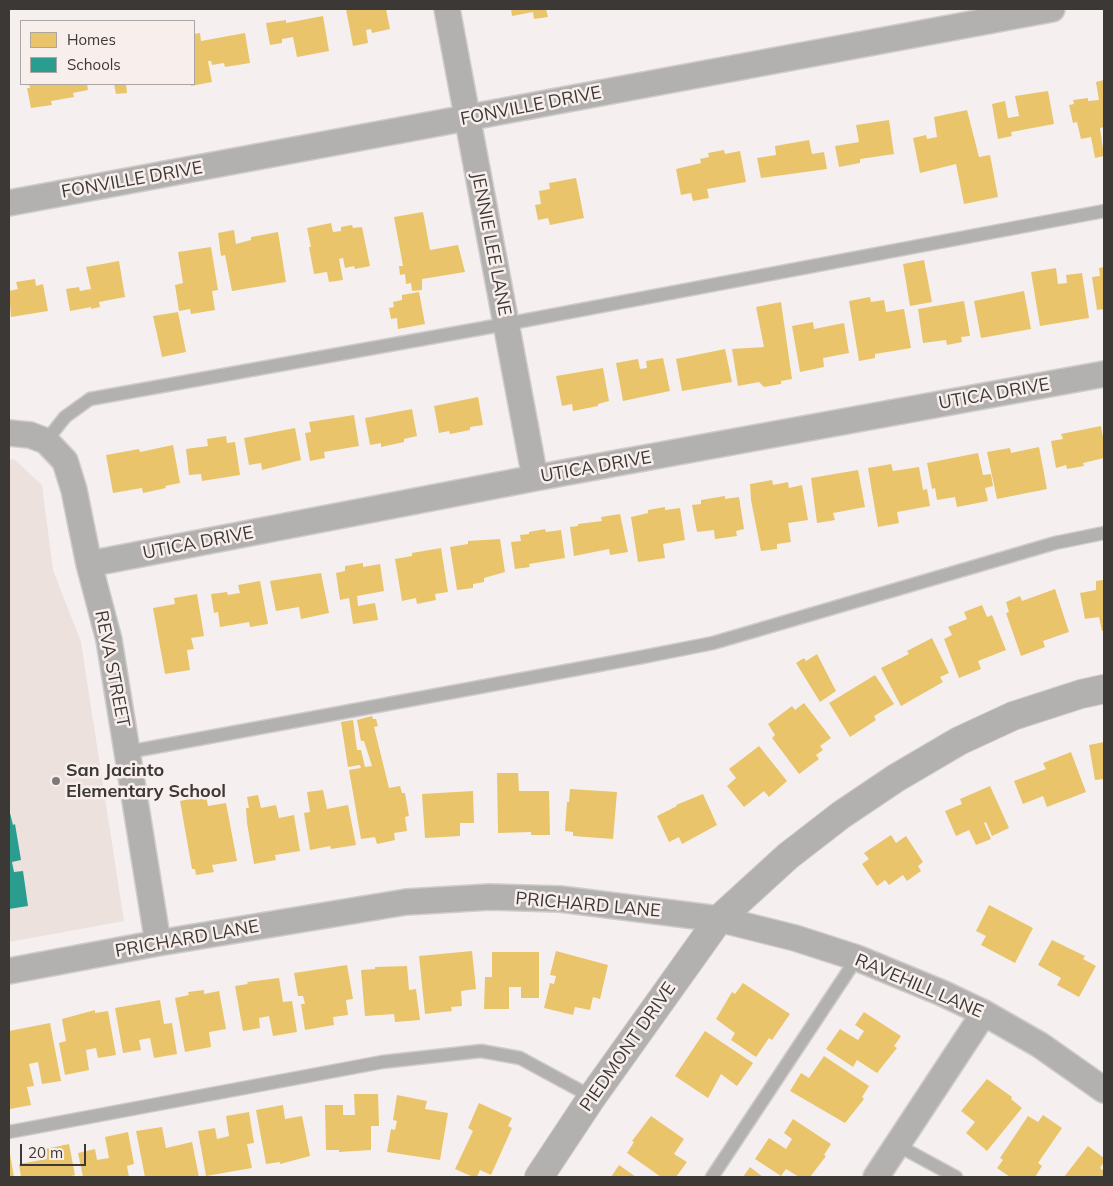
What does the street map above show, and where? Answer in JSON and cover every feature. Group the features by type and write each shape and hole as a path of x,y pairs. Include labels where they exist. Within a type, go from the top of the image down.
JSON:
{"street":[{"name":"JENNIE LEE LANE","path":"448,9 535,478"},
{"name":"FONVILLE DRIVE","path":"9,203 1052,9"},
{"name":"UTICA DRIVE","path":"88,564 535,478 1104,374"},
{"name":"REVA STREET","path":"10,433 30,435 46,441 65,460 74,490 88,564 109,640 158,944"},
{"path":"719,919 788,856 841,815 959,741 1013,716 1081,694 1104,689"},
{"name":"PRICHARD LANE","path":"9,971 406,902 490,897 560,899 719,919"},
{"name":"RAVEHILL LANE","path":"719,919 795,938 857,958 924,986 984,1013 1040,1045 1104,1090"},
{"name":"PIEDMONT DRIVE","path":"539,1177 592,1097 719,919"},
{"path":"876,1177 984,1013"}],"lane":[{"path":"46,441 64,417 90,399 506,324 1104,210"},
{"path":"128,752 713,643 1055,543 1104,533"},
{"path":"712,1177 857,958"},
{"path":"9,1132 382,1062 481,1051 520,1058 592,1097"},
{"path":"897,1145 956,1177"}],"shaded area":[{"name":"San Jacinto Elementary School","path":"14,459 42,485 53,570 81,642 124,921 9,942 9,460"}],"building: Homes":[{"path":"346,9 386,9 390,29 372,33 371,29 366,30 368,43 353,46"},
{"path":"511,9 546,9 548,17 534,19 533,12 512,16"},
{"path":"323,16 329,51 297,57 293,37 282,39 282,43 270,45 266,23 286,20 286,23"},
{"path":"200,33 201,41 245,33 250,63 225,67 224,63 212,65 211,61 208,61 212,82 191,86 195,85 195,34"},
{"path":"1104,80 1104,127 1100,128 1104,156 1095,158 1091,137 1081,139 1077,122 1073,123 1069,105 1074,104 1073,100 1088,98 1088,101 1099,100 1096,82"},
{"path":"29,85 87,85 88,90 73,93 74,97 51,101 52,105 31,108 27,88 30,88"},
{"path":"114,85 126,85 127,93 116,94"},
{"path":"1048,91 1054,124 1011,132 1012,136 998,139 992,104 1005,101 1008,118 1019,116 1015,96"},
{"path":"967,110 979,157 990,155 998,197 964,204 956,164 920,173 913,138 926,135 927,139 937,137 934,117"},
{"path":"889,120 894,154 860,159 860,163 839,167 835,146 859,142 856,125"},
{"path":"809,140 812,154 824,152 827,169 761,178 757,158 776,155 775,146"},
{"path":"724,150 725,154 740,151 746,182 707,189 709,198 693,201 691,193 681,195 676,169 701,163 700,159 709,157 708,153"},
{"path":"576,178 584,218 550,225 548,218 538,220 535,205 541,204 539,191 550,189 549,183"},
{"path":"423,212 430,250 458,245 465,272 422,279 422,290 412,291 411,283 406,284 405,274 400,275 399,266 403,266 394,217"},
{"path":"331,223 333,232 341,231 341,227 352,225 353,228 362,227 370,266 355,269 354,266 345,268 343,258 339,259 343,280 329,282 327,272 314,274 307,228"},
{"path":"234,230 236,244 251,240 251,237 278,232 286,282 232,291 225,255 221,256 218,233"},
{"path":"211,247 218,290 212,291 215,310 191,314 190,309 179,311 175,285 183,283 178,252"},
{"path":"924,260 932,302 910,306 903,264"},
{"path":"119,261 125,297 99,302 100,307 70,311 66,289 79,287 80,291 91,289 86,267"},
{"path":"1104,267 1104,309 1097,310 1092,277 1100,276 1099,268"},
{"path":"1056,268 1058,284 1067,283 1066,275 1082,273 1089,318 1040,326 1031,272"},
{"path":"35,279 36,286 43,284 48,311 11,317 9,291 18,289 16,282"},
{"path":"1024,291 1031,329 981,338 974,301"},
{"path":"419,292 425,324 398,329 397,318 391,319 389,308 394,307 393,302 402,300 402,295"},
{"path":"870,297 871,302 884,300 886,312 904,309 911,348 875,354 875,358 859,361 849,301"},
{"path":"964,301 970,336 961,337 962,342 947,345 946,340 923,343 918,309"},
{"path":"781,302 792,379 781,381 781,384 764,387 759,382 738,386 732,349 764,347 756,307"},
{"path":"178,312 186,352 162,357 153,316"},
{"path":"813,322 814,329 844,323 849,353 823,358 824,367 800,372 792,326"},
{"path":"725,349 732,382 682,391 676,359"},
{"path":"663,358 670,391 623,401 616,363 638,359 640,369 647,368 646,361"},
{"path":"603,368 609,401 598,404 598,406 573,411 572,404 562,406 556,376"},
{"path":"478,397 483,425 450,434 449,431 439,433 434,406"},
{"path":"412,409 417,436 404,439 404,442 381,447 381,443 370,445 365,418"},
{"path":"354,415 359,446 324,452 325,458 310,461 305,433 311,432 309,422"},
{"path":"1101,426 1104,458 1083,463 1084,466 1067,469 1066,465 1056,468 1051,441 1063,439 1061,434"},
{"path":"295,428 301,460 262,470 261,463 249,465 244,438"},
{"path":"226,436 227,443 235,442 240,475 202,481 201,474 189,475 186,449 208,446 207,439"},
{"path":"173,445 180,483 143,493 142,488 113,493 106,455 139,449 140,452"},
{"path":"1039,447 1047,489 997,499 987,452 1010,448 1011,453"},
{"path":"978,453 983,475 991,474 993,486 985,488 988,501 957,507 955,497 937,500 935,488 932,489 927,463"},
{"path":"891,464 893,471 919,467 923,490 927,489 930,506 897,512 899,523 878,527 868,468"},
{"path":"858,470 865,507 833,513 835,520 817,523 811,478"},
{"path":"772,480 773,485 788,482 789,488 802,485 808,520 788,523 791,542 777,544 777,549 761,551 751,500 750,484"},
{"path":"725,496 725,499 739,497 744,529 736,531 737,536 715,539 714,530 697,532 692,505 701,504 701,500"},
{"path":"665,507 665,510 680,508 685,540 663,544 665,558 638,562 631,517 648,513 648,510"},
{"path":"620,514 628,552 610,555 609,549 574,556 570,527 602,521 601,517"},
{"path":"545,529 546,532 561,530 565,558 529,564 530,567 515,569 511,542 521,541 520,535"},
{"path":"500,539 505,572 484,578 484,582 473,584 473,588 457,590 450,547 468,544 468,541"},
{"path":"441,548 448,592 435,594 436,600 417,604 416,598 402,601 395,559 412,556 412,553"},
{"path":"363,563 363,567 380,564 384,591 357,596 358,606 375,603 378,620 353,624 349,598 340,600 336,573 345,571 345,566"},
{"path":"321,573 329,613 301,619 299,607 276,611 270,581"},
{"path":"1104,580 1104,631 1102,631 1099,617 1085,619 1080,593 1096,590 1096,581"},
{"path":"260,581 268,624 250,627 249,622 220,627 218,612 214,613 211,594 227,592 228,595 240,593 238,585"},
{"path":"1055,589 1069,632 1043,641 1045,647 1021,656 1006,613 1009,612 1006,602 1020,596 1022,601"},
{"path":"197,594 204,636 191,638 194,649 187,650 190,670 165,674 153,608 175,604 174,598"},
{"path":"982,605 987,617 992,615 1006,650 978,661 981,669 959,678 944,639 952,635 948,627 967,619 964,612"},
{"path":"932,638 949,673 940,677 943,682 901,706 881,668 909,654 907,651"},
{"path":"817,654 836,691 820,702 796,663 804,658 806,661"},
{"path":"875,675 894,704 874,716 876,720 850,737 829,703"},
{"path":"804,703 831,738 820,746 823,750 816,755 819,759 799,774 772,738 775,735 768,724 792,706 795,710"},
{"path":"372,716 373,719 376,719 378,726 374,727 389,788 400,786 402,793 405,793 409,816 405,817 407,831 394,833 395,840 377,844 375,837 361,839 349,770 361,768 360,765 348,767 341,722 353,720 357,750 361,750 365,767 372,766 364,741 361,741 357,720"},
{"path":"1104,742 1104,779 1095,780 1089,745"},
{"path":"759,746 787,781 769,797 764,791 744,807 727,786 736,778 729,769"},
{"path":"1071,752 1086,792 1047,807 1043,796 1023,804 1014,781 1046,769 1043,763"},
{"path":"497,773 518,773 519,791 549,791 550,835 531,835 531,832 498,833"},
{"path":"990,786 1009,828 992,836 986,822 984,823 991,839 976,845 969,830 956,836 945,811 962,804 960,799"},
{"path":"570,789 617,792 613,839 573,836 573,832 565,831"},
{"path":"323,790 327,809 348,805 356,845 331,849 330,846 310,850 304,813 310,812 307,792"},
{"path":"473,791 474,823 460,823 460,836 425,838 422,794"},
{"path":"703,794 717,825 682,844 679,837 669,842 657,816 676,805"},
{"path":"258,795 261,808 276,805 279,818 294,815 300,851 275,855 276,860 254,864 246,808 249,808 247,797"},
{"path":"206,796 208,806 226,803 237,861 212,865 214,872 196,875 195,869 192,869 180,801"},
{"path":"891,835 896,843 906,836 923,862 918,866 921,871 907,881 903,875 889,885 885,880 877,886 862,864 869,859 864,853"},
{"path":"989,905 1033,928 1015,963 981,945 986,936 976,931"},
{"path":"1052,940 1085,956 1083,959 1096,966 1079,997 1057,985 1061,978 1038,965"},
{"path":"472,951 476,989 461,991 462,1006 451,1007 452,1011 425,1014 419,956"},
{"path":"556,951 608,965 600,999 593,997 590,1010 575,1007 573,1015 544,1008 550,983 554,984 556,976 550,975"},
{"path":"492,952 539,952 539,998 521,998 521,987 509,987 509,1009 484,1009 485,977 492,977"},
{"path":"347,965 353,999 346,1000 348,1015 333,1017 334,1025 305,1030 301,1004 305,1004 303,996 298,996 294,973"},
{"path":"407,966 409,990 416,989 420,1020 395,1022 394,1014 365,1016 361,970 375,969 375,967"},
{"path":"279,978 283,1002 292,1001 297,1032 273,1036 269,1016 259,1018 260,1028 243,1031 235,986 248,984 247,982"},
{"path":"743,983 790,1014 772,1040 769,1038 756,1057 731,1040 735,1033 716,1019 732,992 735,994"},
{"path":"204,990 204,994 219,991 226,1029 209,1032 211,1047 185,1052 175,998 189,995 188,992"},
{"path":"160,1000 164,1024 172,1023 177,1054 154,1058 150,1038 139,1040 141,1050 123,1053 115,1008"},
{"path":"95,1010 95,1013 108,1011 116,1055 98,1058 96,1048 86,1050 89,1070 65,1075 59,1043 66,1041 62,1019"},
{"path":"864,1012 901,1036 894,1046 897,1048 877,1073 857,1060 853,1067 826,1049 840,1029 858,1040 864,1031 855,1025"},
{"path":"50,1023 61,1081 42,1084 38,1062 29,1064 34,1086 27,1087 31,1105 10,1109 9,1031"},
{"path":"705,1031 753,1063 737,1086 721,1074 708,1098 675,1076"},
{"path":"824,1056 869,1086 862,1097 864,1099 845,1123 790,1091 801,1073 809,1078"},
{"path":"987,1079 1012,1097 1011,1099 1022,1108 987,1151 966,1133 975,1122 961,1111"},
{"path":"354,1094 378,1094 379,1126 371,1126 371,1150 339,1152 339,1150 326,1150 325,1105 343,1105 343,1115 355,1115"},
{"path":"397,1095 427,1101 425,1109 448,1113 440,1160 387,1152 391,1129 395,1130 397,1121 393,1120"},
{"path":"479,1103 512,1118 508,1126 512,1128 491,1175 480,1170 477,1177 473,1177 455,1169 473,1131 468,1128"},
{"path":"283,1105 285,1119 302,1116 310,1156 280,1164 280,1162 266,1164 256,1110"},
{"path":"249,1112 254,1143 247,1144 252,1168 206,1176 198,1131 215,1128 217,1139 229,1136 226,1116"},
{"path":"1043,1115 1062,1128 1038,1163 1042,1166 1035,1177 1010,1177 997,1168 1003,1160 1000,1158 1028,1116 1038,1122"},
{"path":"651,1116 684,1139 674,1154 687,1162 676,1177 661,1177 627,1153 634,1142 632,1141"},
{"path":"793,1119 831,1144 824,1155 826,1156 810,1177 799,1177 786,1169 781,1176 755,1159 769,1138 786,1149 792,1139 784,1133"},
{"path":"162,1127 166,1148 192,1142 199,1177 145,1177 136,1131"},
{"path":"128,1132 134,1164 127,1166 129,1177 83,1177 78,1153 95,1149 97,1160 109,1158 105,1137"},
{"path":"69,1144 75,1175 68,1177 21,1177 19,1164 47,1159 45,1149"},
{"path":"1088,1146 1104,1158 1100,1168 1104,1171 1104,1177 1064,1177"},
{"path":"10,1154 14,1177 9,1177"},
{"path":"619,1165 636,1177 611,1177"},
{"path":"750,1167 763,1177 743,1177"}],"building: Schools":[{"path":"9,809 13,825 15,824 21,860 12,862 14,872 23,871 28,906 9,909"}],"place":[{"name":"San Jacinto Elementary School","path":"56,781"}]}
